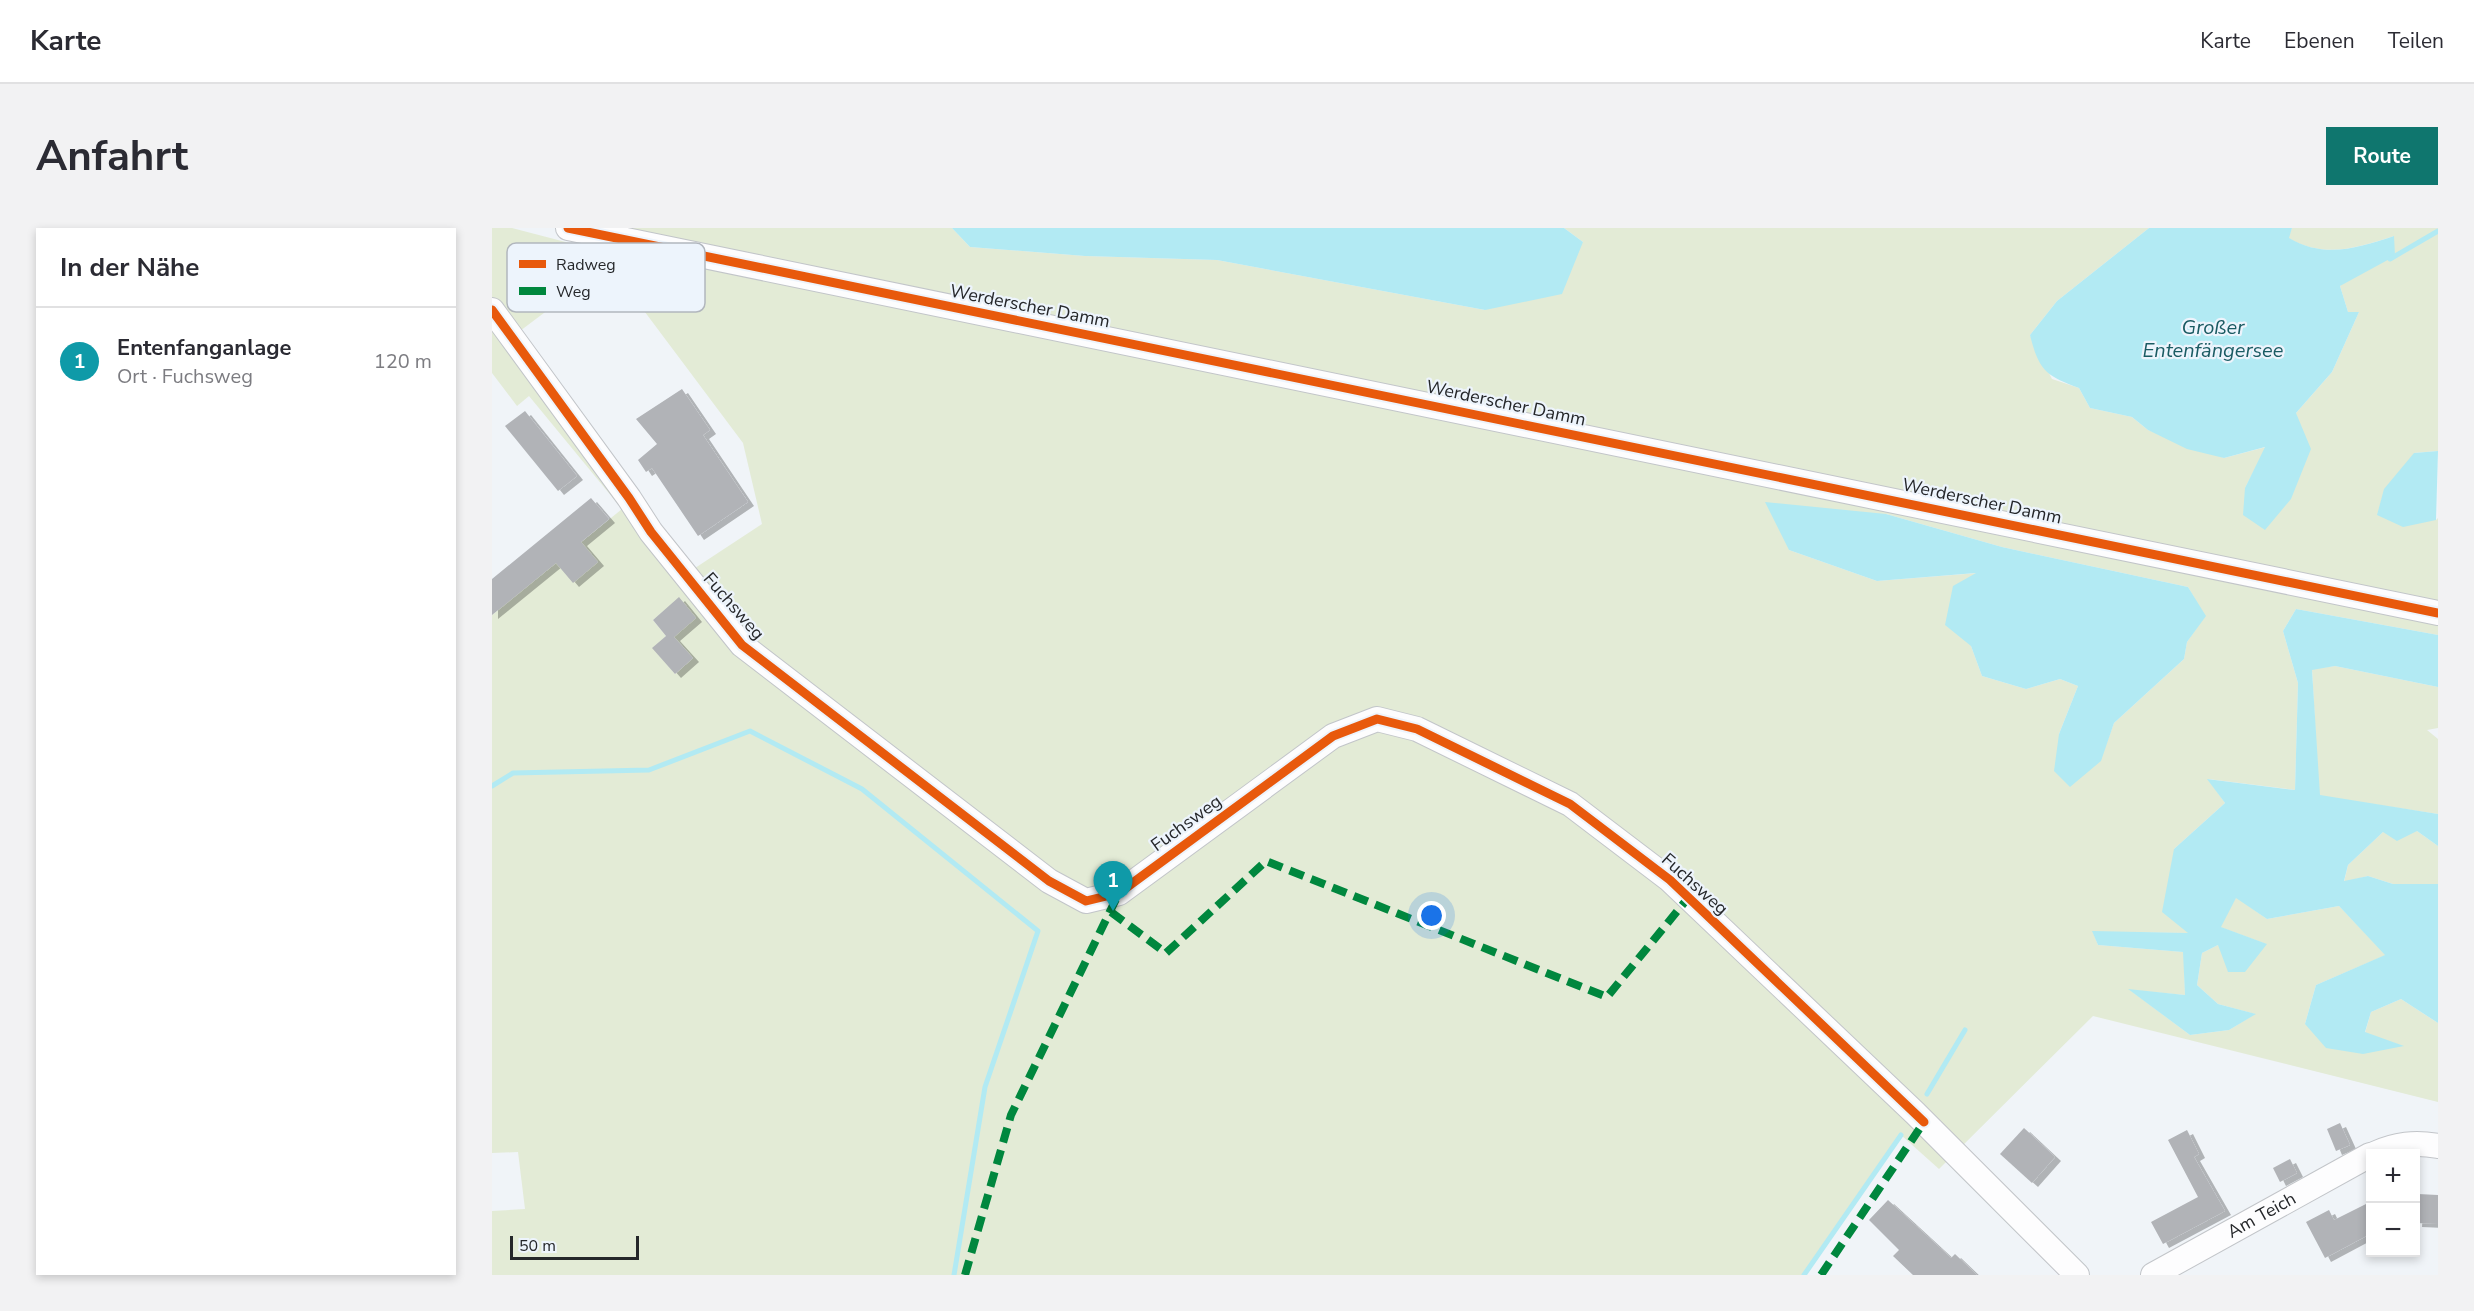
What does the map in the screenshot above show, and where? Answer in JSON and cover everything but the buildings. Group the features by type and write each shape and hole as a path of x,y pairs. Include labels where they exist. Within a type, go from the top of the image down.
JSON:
{"street":[{"name":"Werderscher Damm","path":"568,228 641,243"},
{"name":"Werderscher Damm","path":"705,256 2438,612"},
{"name":"Fuchsweg","path":"492,310 629,498 651,532 742,645 1049,881 1086,901 1119,893 1333,736 1377,719 1417,729 1570,804 1670,880 1915,1113 2077,1275"},
{"name":"Am Teich","path":"2386,1149 2399,1144 2422,1143 2438,1146"},
{"name":"Am Teich","path":"2153,1275 2366,1157"}],"green space":[{"path":"492,228 512,228 569,243 507,243 507,312 545,312 516,334 692,570 762,524 743,443 645,312 705,312 705,243 638,243 578,228 952,228 970,247 1085,256 1217,260 1485,310 1583,242 1564,228 2149,228 2057,301 2030,335 2052,379 2079,388 2090,408 2132,417 2148,430 2224,458 2266,447 2245,488 2296,413 2332,372 2359,312 2348,312 2340,286 2394,236 2354,247 2328,250 2315,248 2288,238 2292,228 2438,228 2438,451 2414,453 2436,520 2438,518 2438,635 2296,609 2283,631 2298,683 2295,790 2208,779 2225,803 2174,849 2189,933 2093,932 2098,945 2184,952 2185,995 2130,990 2190,1035 2229,1030 2255,1014 2218,1004 2197,985 2202,953 2218,945 2266,944 2220,927 2236,897 2267,919 2339,906 2386,955 2316,985 2305,1024 2403,1046 2365,1033 2371,1012 2401,999 2438,1023 2438,1102 2093,1016 1939,1169 1901,1135 1804,1275 492,1275 492,1211 525,1209 518,1152 492,1153 492,615 622,509 529,396 517,406 492,373","holes":["1886,514 2002,547 2188,587 2205,616 2187,642 2184,659 2114,723 2100,761 2059,734 2078,686 2060,679 2026,689 1982,676 1971,646 1978,573 1877,581 1789,550","679,598 674,637 693,658 675,674 653,648 666,636 653,620"]},
{"path":"2335,666 2438,687 2438,728 2427,730 2438,739 2438,814 2319,796 2312,669"},
{"path":"2417,831 2438,846 2438,884 2393,884 2368,876 2344,882 2348,865 2383,832"}],"water":[{"path":"952,228 1564,228 1583,242 1562,294 1485,310 1217,260 1085,256 970,247"},
{"name":"Großer Entenfängersee","path":"2149,228 2292,228 2289,238 2315,248 2328,250 2354,247 2394,236 2395,256 2340,286 2348,312 2359,312 2332,372 2296,413 2311,449 2291,499 2265,530 2243,515 2245,488 2265,447 2224,458 2187,449 2148,430 2132,417 2090,408 2079,388 2051,375 2037,357 2030,335 2057,301"},
{"path":"2438,451 2436,520 2403,527 2377,515 2384,489 2414,453"},
{"path":"1765,502 1886,514 2002,547 2188,587 2206,616 2187,642 2184,659 2114,723 2101,761 2070,787 2054,771 2059,734 2078,686 2060,679 2026,689 1982,676 1971,646 1945,625 1953,586 1976,573 1877,581 1789,550"},
{"path":"2296,609 2438,635 2438,687 2335,666 2312,670 2320,795 2438,814 2438,846 2417,831 2397,841 2383,832 2348,865 2344,881 2368,876 2393,884 2438,884 2438,1023 2401,999 2371,1012 2365,1032 2404,1046 2363,1054 2326,1048 2305,1024 2316,985 2385,955 2339,906 2267,919 2236,898 2221,927 2267,944 2245,972 2228,972 2218,945 2202,953 2197,985 2218,1004 2256,1014 2229,1030 2190,1035 2128,989 2185,995 2183,952 2098,945 2092,931 2188,933 2162,912 2174,849 2225,803 2207,779 2295,790 2298,683 2283,631"}],"waterway":[{"path":"2390,259 2438,231"},
{"path":"492,786 513,773 649,770 750,731 862,789 1038,931 985,1087 954,1275"},
{"path":"1927,1094 1965,1030"},
{"path":"1804,1275 1901,1135"}],"marked path":[{"path":"1111,912 1166,953 1266,861 1607,997 1688,898"},
{"path":"965,1275 1011,1115 1119,893"},
{"path":"1821,1275 1924,1122"}],"cycle path":[{"path":"568,228 641,243"},
{"path":"705,256 2438,613"},
{"path":"492,310 629,498 651,532 742,645 1049,881 1086,901 1119,893 1333,736 1377,719 1417,729 1570,804 1670,880 1924,1122"}],"place":[{"name":"Entenfanganlage","path":"1113,911"}]}
